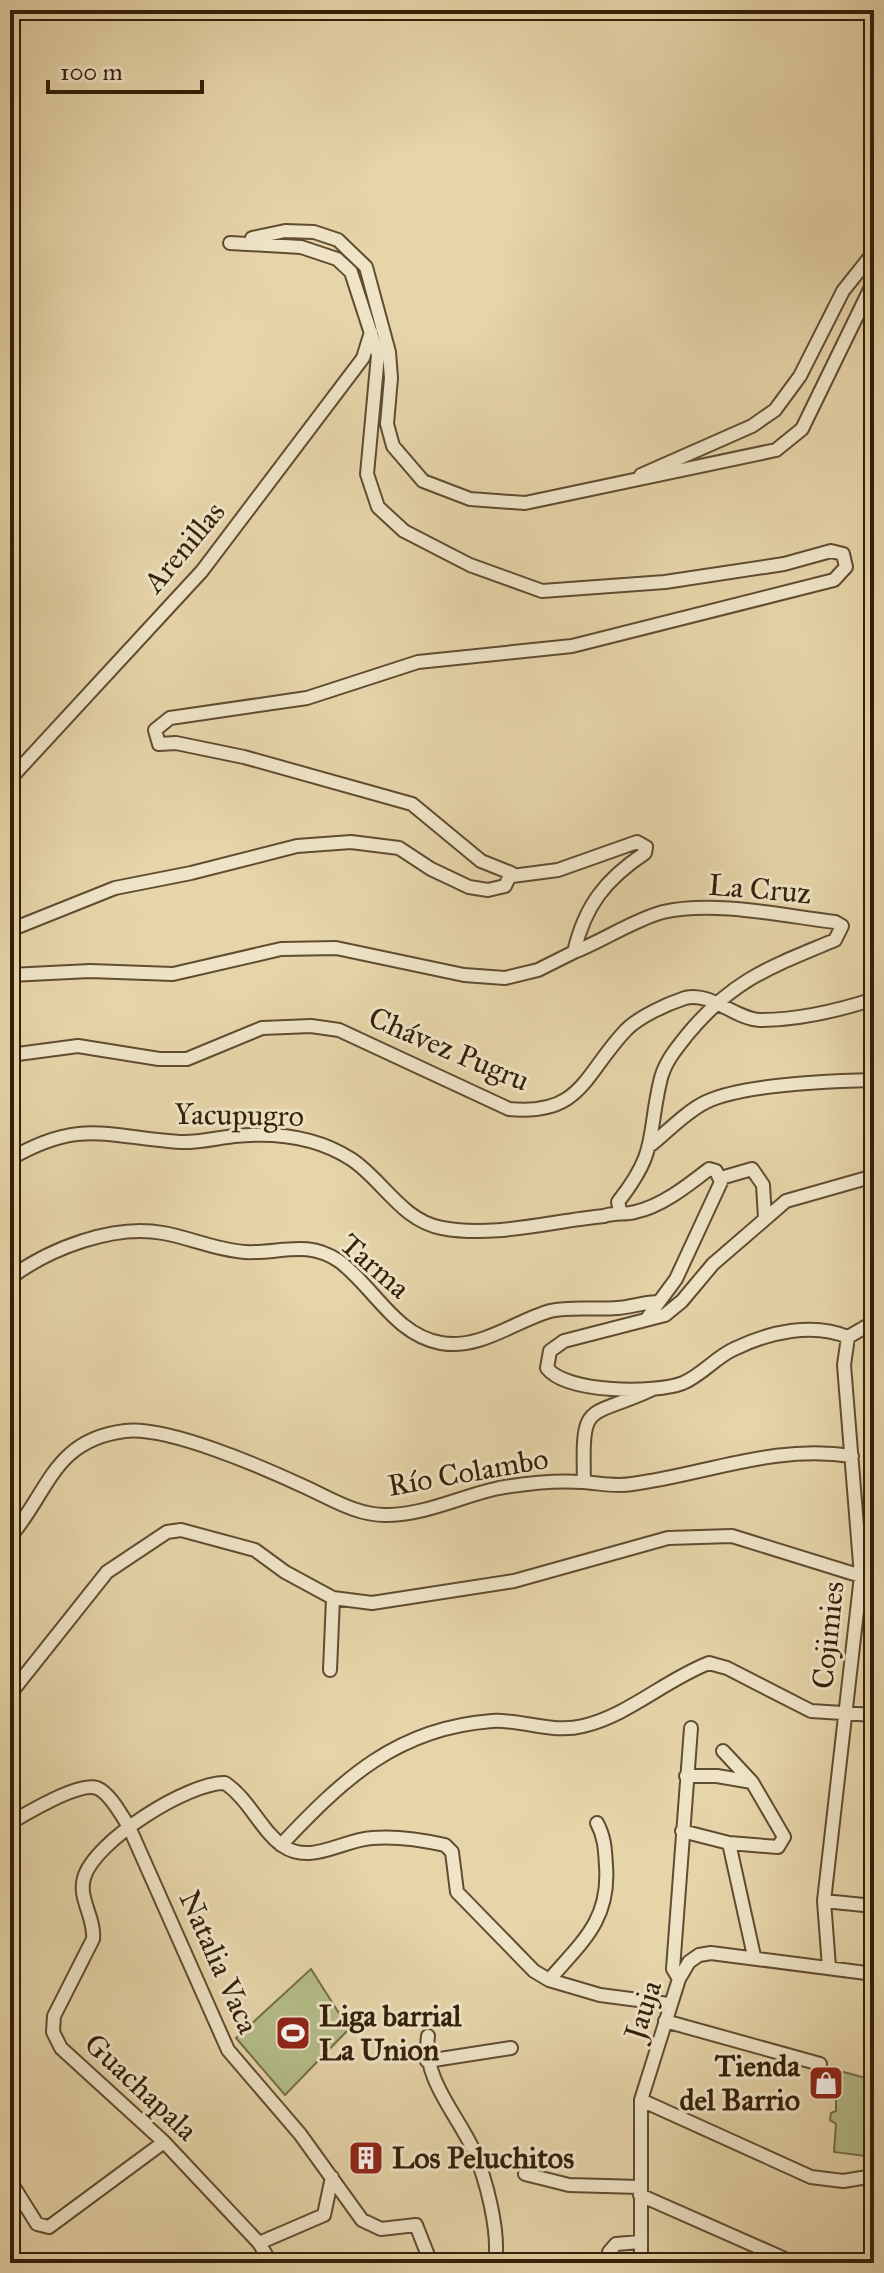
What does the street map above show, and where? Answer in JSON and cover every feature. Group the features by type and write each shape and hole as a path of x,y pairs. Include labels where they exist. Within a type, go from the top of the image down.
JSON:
{"street":[{"path":"10,975 90,971 173,974 281,949 336,948 449,972 505,978 538,970 574,952 587,914 603,887 628,862 645,853 646,847 637,842 558,870 512,876 481,861 412,804 244,757 185,745 159,744 155,730 170,718 307,698 418,662 572,646 834,580 844,572 846,560 843,554 831,551 784,564 665,582 542,591 470,565 404,531 378,507 367,474 378,355 351,272 337,259 301,247 230,243 285,231 314,232 338,240 366,267 389,352 391,378 387,424 393,446 423,481 470,499 525,503 776,450 802,429 874,281"},
{"path":"637,479 649,469 752,426 775,410 800,376 843,291 874,252"},
{"name":"Arenillas","path":"10,779 202,571 363,358 372,329"},
{"path":"10,930 115,888 191,873 297,846 351,842 399,848 469,887 488,890 505,886 512,876"},
{"name":"La Cruz","path":"574,952 662,913 690,909 757,912 842,926 835,940 743,980 713,1004"},
{"name":"Chávez Pugru","path":"10,1055 78,1046 159,1059 187,1059 262,1028 311,1026 339,1030 509,1109 534,1111 561,1105 578,1094 627,1030 639,1020 685,998 699,996 757,1020 874,999"},
{"path":"620,1210 618,1202 645,1163 652,1144 663,1069 713,1004"},
{"path":"652,1144 703,1103 720,1097 819,1082 874,1080"},
{"name":"Yacupugro","path":"10,1159 27,1149 77,1133 100,1131 182,1142 246,1135 285,1136 318,1143 352,1159 408,1212 440,1228 482,1232 604,1216 620,1210 631,1214 652,1207 709,1169 719,1174"},
{"path":"648,1317 676,1279 719,1174 752,1169 763,1185 765,1218"},
{"path":"874,1176 786,1201 713,1264 665,1315 564,1341 550,1351 547,1368 562,1381 592,1388 681,1384 734,1349 797,1330 833,1331 848,1337 874,1322"},
{"name":"Tarma","path":"10,1278 76,1244 108,1232 138,1229 167,1234 213,1249 249,1252 297,1246 317,1250 339,1262 404,1327 441,1343 457,1345 484,1339 556,1310 617,1308 659,1302"},
{"name":"Cojimies","path":"829,1967 824,1901 865,1572 844,1365 848,1337"},
{"path":"584,1482 586,1422 593,1413 658,1387"},
{"name":"Río Colambo","path":"10,1537 62,1459 88,1441 125,1431 159,1434 265,1468 368,1514 428,1511 496,1489 546,1481 631,1485 787,1452 852,1456"},
{"path":"10,1694 107,1572 167,1532 181,1530 255,1550 285,1572 333,1598 372,1603 514,1581 575,1561 681,1538 732,1536 865,1572"},
{"path":"330,1670 333,1598"},
{"path":"281,1845 329,1794 388,1750 444,1727 495,1720 549,1728 580,1727 609,1719 709,1663 727,1668 811,1711 874,1715"},
{"path":"679,1979 673,1969 691,1728"},
{"path":"682,1831 729,1843 778,1847 783,1843 784,1837 752,1782 723,1751"},
{"path":"686,1776 717,1776 752,1782"},
{"path":"129,1827 199,1788 225,1783 243,1796 281,1845 295,1852 312,1854 374,1838 445,1845 452,1852 454,1881 465,1904 534,1971 549,1980 600,1995 669,2004"},
{"name":"Natalia Vaca","path":"10,1823 46,1802 91,1788 105,1793 129,1827 228,2050 368,2225 381,2229 416,2225 431,2263"},
{"path":"549,1980 592,1931 605,1908 608,1885 604,1837 597,1823"},
{"name":"Guachapala","path":"129,1827 103,1847 84,1879 83,1896 94,1926 93,1939 54,2016 53,2032 61,2048 164,2142 259,2243 271,2263"},
{"path":"729,1843 754,1956"},
{"path":"824,1901 874,1906"},
{"name":"Jauja","path":"641,2263 641,2100 669,2004 689,1962 699,1955 754,1956 874,1974"},
{"path":"665,2021 820,2064"},
{"path":"428,2036 427,2061 474,2152 498,2238 495,2263"},
{"path":"427,2061 511,2048"},
{"path":"641,2100 811,2177 843,2181 874,2176"},
{"path":"10,2181 37,2224 49,2227 164,2142"},
{"path":"525,2174 569,2185 640,2191 794,2263"},
{"path":"259,2243 324,2215 332,2177"},
{"path":"608,2263 609,2252 616,2244 640,2242"},
{"path":"858,2263 874,2258"}],"green space":[{"name":"Liga barrial La Union","path":"311,1969 349,2029 285,2095 236,2038"},
{"path":"836,2070 866,2078 866,2094 874,2095 874,2157 834,2152 836,2124 830,2120 831,2113 836,2111"}],"place":[{"name":"Liga barrial La Union","path":"293,2033"},
{"name":"Tienda del Barrio","path":"826,2083"},
{"name":"Los Peluchitos","path":"366,2158"}]}
